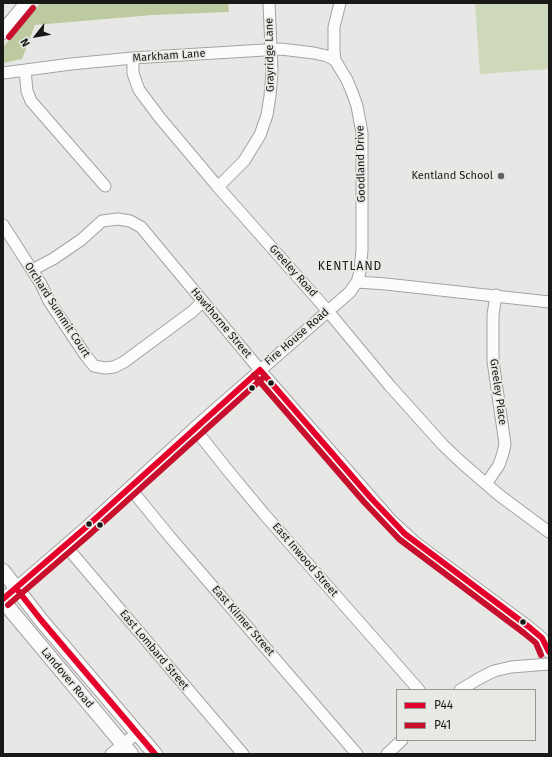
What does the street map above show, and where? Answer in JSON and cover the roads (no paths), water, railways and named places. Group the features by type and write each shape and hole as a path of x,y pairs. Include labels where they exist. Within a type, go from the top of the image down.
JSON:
{"main road":[{"path":"3,32 27,3"},
{"name":"Landover Road","path":"3,571 151,749"},
{"name":"Landover Road","path":"3,600 127,749"}],"street":[{"name":"Grayridge Lane","path":"218,188 244,161 260,135 267,115 270,96 271,50 269,3"},
{"name":"Goodland Drive","path":"340,3 334,27 335,60 347,80 352,92 359,113 362,133 362,250 360,272 357,282"},
{"name":"Markham Lane","path":"3,73 133,58 271,50 300,50 327,56 335,60"},
{"name":"Greeley Road","path":"133,58 133,73 140,90 160,118 218,188 327,310 420,420 443,446 486,484 549,532"},
{"path":"26,70 27,91 31,101 105,186"},
{"name":"Hawthorne Street","path":"32,270 53,259 81,240 102,221 118,219 130,221 140,227 260,370 370,497 405,534 529,627 542,638 549,652"},
{"name":"Orchard Summit Court","path":"3,225 32,270 49,301 94,366 105,368 124,362 193,311 202,302"},
{"path":"357,282 496,295 549,302"},
{"name":"Fire House Road","path":"3,600 130,488 194,428 327,310 350,292 357,282"},
{"name":"Greeley Place","path":"486,484 493,476 499,465 504,453 505,444 493,361 493,315 496,295"},
{"name":"East Inwood Street","path":"194,428 264,514 418,689"},
{"name":"East Kilmer Street","path":"130,488 170,537 357,754"},
{"name":"East Lombard Street","path":"65,545 243,754"},
{"path":"462,689 494,671 511,667 549,664"},
{"path":"111,754 127,749 137,733"},
{"path":"387,754 401,741"},
{"path":"136,754 151,749"}],"place":[{"name":"Kentland School","path":"501,176"}],"district":[{"name":"KENTLAND","path":"350,267"}]}
